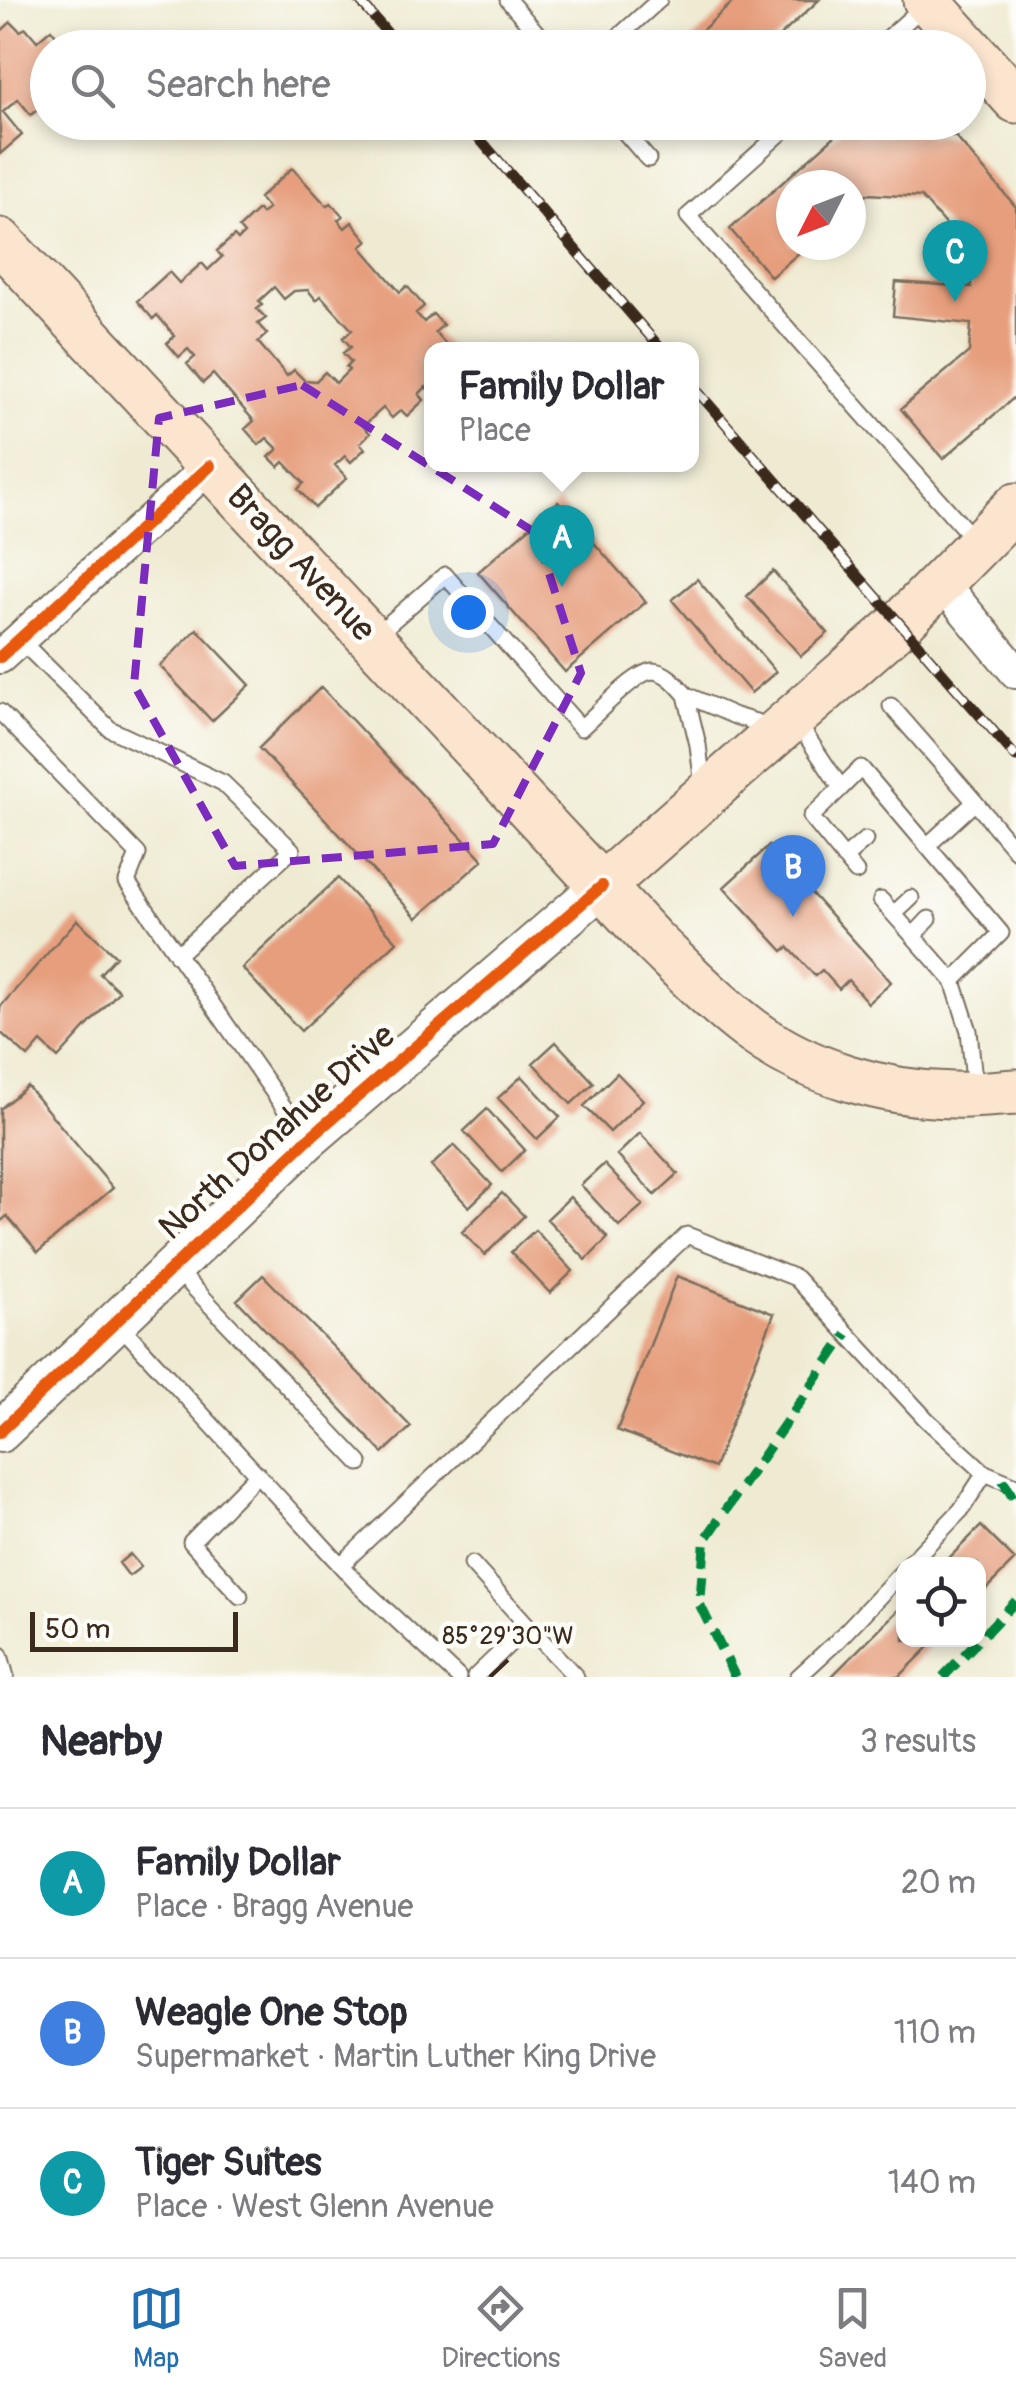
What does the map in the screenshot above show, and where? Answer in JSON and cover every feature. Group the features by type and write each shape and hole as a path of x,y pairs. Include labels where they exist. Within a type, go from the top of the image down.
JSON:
{"main road":[{"path":"928,1 954,30"},
{"path":"986,66 1016,100"},
{"name":"Bragg Avenue","path":"0,241 712,999 754,1032 799,1059 852,1079 906,1092 956,1096 996,1093"},
{"name":"North Donahue Drive","path":"602,886 900,624 1016,506"}],"street":[{"path":"9,648 210,466"},
{"path":"941,582 1016,672"},
{"name":"North Donahue Drive","path":"0,1432 306,1140 602,886"}],"lane":[{"path":"508,0 534,30"},
{"path":"626,30 658,0"},
{"path":"897,30 928,1"},
{"path":"632,140 648,159"},
{"path":"773,140 688,216 979,545"},
{"path":"372,639 445,574 582,728 641,674 654,671 672,679 686,694 735,716 788,724 841,788"},
{"path":"9,648 110,729 223,783 292,850 177,954"},
{"path":"686,694 704,795"},
{"path":"891,706 1016,850"},
{"path":"0,712 138,854 127,882 306,1140"},
{"path":"856,872 811,818 860,768 891,816 957,892 1001,933 953,981"},
{"path":"917,843 975,802"},
{"path":"844,858 865,840"},
{"path":"894,914 911,898"},
{"path":"881,900 953,981 968,1031 996,1093"},
{"path":"913,936 928,919"},
{"path":"340,1565 687,1235 796,1278 927,1420 986,1473 1016,1486"},
{"path":"174,1266 360,1462"},
{"path":"116,1321 357,1583 458,1677"},
{"path":"915,1557 960,1510 986,1473"},
{"path":"240,1596 191,1542 258,1474"},
{"path":"472,1564 576,1677"},
{"path":"798,1677 896,1577"},
{"path":"475,1677 528,1626"},
{"path":"0,1656 6,1677"}],"highlighted area":[{"path":"302,385 536,533 581,673 493,844 235,866 134,685 159,418"}],"building":[{"path":"735,0 819,0 786,30 702,30"},
{"path":"11,22 20,31 26,28 30,33 30,114 18,99 3,112 22,135 0,154 0,32"},
{"path":"830,140 958,140 1016,207 1016,396 943,459 901,409 969,352 971,324 893,316 896,282 971,287 971,254 921,197 867,194 866,170 797,170"},
{"path":"292,168 327,206 331,203 343,216 338,220 345,228 352,222 368,241 361,247 400,292 407,286 424,306 416,313 424,322 433,314 443,325 435,332 444,342 424,342 424,389 419,394 424,400 407,416 401,410 392,418 383,408 363,426 370,433 360,443 365,449 351,462 345,456 335,465 347,478 315,508 298,489 304,483 284,462 279,467 269,457 278,449 267,438 259,445 245,429 254,421 213,374 203,383 187,364 195,357 188,349 179,357 167,343 175,336 157,315 153,319 137,301 169,272 179,283 202,263 208,270 222,257 217,251 234,236 238,240 244,234 239,228 258,210 262,214 268,209 259,198","holes":["274,287 284,299 294,291 308,290 316,300 321,296 352,330 343,338 351,347 343,353 351,362 346,367 349,370 336,383 325,372 316,381 304,380 294,370 287,376 258,342 267,334 258,324 266,318 257,309 262,305 259,301"]},
{"path":"776,188 776,260 791,260 771,277 730,229"},
{"path":"558,502 646,602 565,672 478,572"},
{"path":"773,571 828,633 801,656 747,596"},
{"path":"697,579 776,672 751,693 672,600"},
{"path":"197,629 250,685 212,721 160,666"},
{"path":"321,687 483,860 417,918 259,748"},
{"path":"769,846 891,982 868,1003 848,980 839,989 822,970 815,976 788,947 783,951 724,887"},
{"path":"338,878 397,942 301,1031 242,968"},
{"path":"77,920 116,956 100,974 119,991 58,1058 41,1042 28,1057 0,1032 0,1007"},
{"path":"556,1042 594,1083 571,1104 533,1063"},
{"path":"617,1073 643,1100 610,1132 584,1106"},
{"path":"522,1076 560,1117 537,1139 498,1098"},
{"path":"27,1086 113,1188 38,1252 7,1216 0,1222 0,1109"},
{"path":"487,1109 525,1150 502,1172 464,1131"},
{"path":"640,1133 678,1174 655,1195 617,1155"},
{"path":"454,1145 492,1185 469,1207 431,1166"},
{"path":"604,1164 643,1205 619,1226 581,1185"},
{"path":"502,1193 524,1216 485,1255 462,1232"},
{"path":"570,1197 608,1238 586,1260 547,1219"},
{"path":"535,1230 573,1271 550,1293 511,1252"},
{"path":"263,1275 411,1427 383,1453 237,1300"},
{"path":"677,1276 774,1314 714,1468 617,1430"},
{"path":"981,1526 1015,1560 986,1589 986,1557 950,1557"},
{"path":"130,1554 141,1567 129,1576 119,1563"},
{"path":"896,1612 896,1647 929,1647 899,1677 831,1677"}],"railway":[{"path":"359,0 385,30"},
{"path":"481,140 655,342"},
{"path":"699,393 1016,757"}],"marked path":[{"path":"735,1677 700,1605 705,1540 847,1334"},
{"path":"1003,1480 1016,1503"},
{"path":"943,1677 1016,1601"}],"cycle path":[{"path":"0,657 210,466"},
{"path":"0,1432 307,1140 602,886"}],"place":[{"name":"Tiger Suites","path":"955,302"},
{"name":"Family Dollar","path":"562,587"},
{"name":"Weagle One Stop","path":"793,917"}]}
